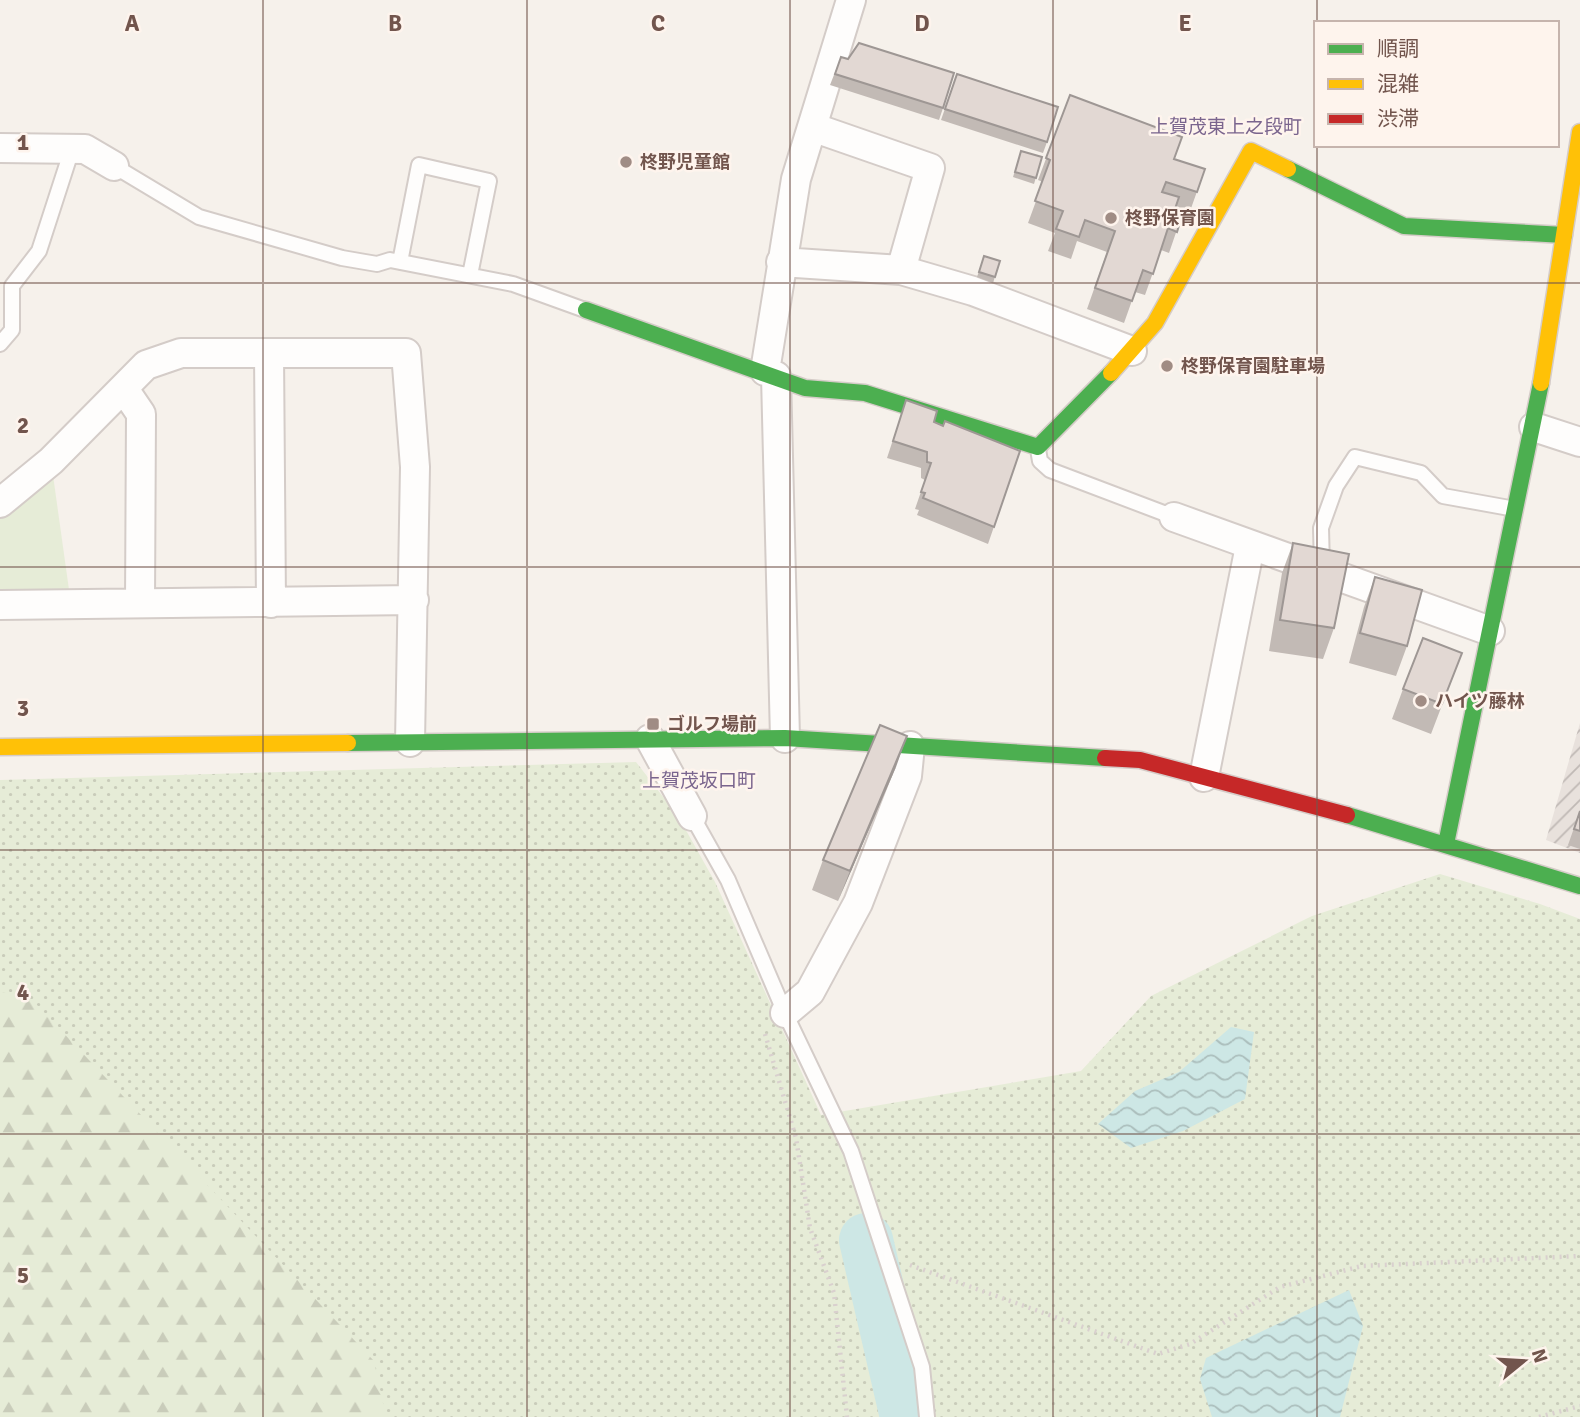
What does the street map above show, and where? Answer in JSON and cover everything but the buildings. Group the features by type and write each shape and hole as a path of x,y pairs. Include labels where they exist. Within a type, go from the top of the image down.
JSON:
{"street":[{"path":"785,738 771,374 781,262 796,179 851,0"},
{"path":"812,127 930,168 901,270"},
{"path":"1446,844 1534,427 1580,132"},
{"path":"0,148 85,149 114,166"},
{"path":"586,310 805,388 865,393 1038,447 1132,351 1155,323 1251,150 1404,226 1564,235"},
{"path":"781,262 901,270 973,291 1132,351"},
{"path":"270,353 271,603"},
{"path":"0,503 51,461 146,365 181,354 406,353 415,467 410,742"},
{"path":"124,389 141,414 140,603"},
{"path":"1534,427 1580,442"},
{"path":"1174,517 1490,631"},
{"path":"1204,777 1250,546"},
{"path":"0,606 414,600"},
{"path":"0,747 785,738 1140,760 1446,844 1580,886"},
{"path":"650,739 692,816"},
{"path":"785,1013 810,992 858,903 907,776 910,746"}],"lane":[{"path":"0,344 12,330 12,286 39,251 72,149"},
{"path":"400,262 419,165 489,181 470,275"},
{"path":"114,166 199,217 342,258 377,264 390,260 513,284 586,310"},
{"path":"1038,447 1040,461 1050,470 1174,517"},
{"path":"1322,571 1321,528 1336,486 1355,457 1421,473 1443,496 1516,510"},
{"path":"692,816 729,880 785,1013 851,1151 922,1367 927,1417"}],"path":[{"path":"785,1013 764,1036 796,1138 810,1228 834,1293 847,1417"},
{"path":"885,1256 1158,1354 1190,1344 1280,1287 1362,1266 1580,1256"},
{"path":"1539,1417 1580,1406"}],"shaded area":[{"path":"1580,723 1580,853 1546,840"}],"green space":[{"path":"51,461 71,604 0,605 0,509"},
{"path":"636,762 678,816 715,882 821,1115 1081,1071 1151,996 1312,916 1440,874 1580,919 1580,1417 0,1417 0,780"},
{"path":"0,991 35,1003 374,1361 386,1417 0,1417"}],"water":[{"path":"1231,1027 1254,1032 1245,1099 1183,1131 1131,1148 1098,1124 1135,1091 1179,1072"},
{"path":"1349,1290 1363,1326 1340,1417 1212,1417 1200,1379 1206,1358"}],"waterway":[{"path":"866,1240 907,1417"}],"traffic: fast":[{"path":"1288,169 1404,226 1564,235"},
{"path":"586,310 805,388 865,393 1038,447 1111,373"},
{"path":"1446,844 1541,383"},
{"path":"348,743 785,738 1105,758"},
{"path":"1347,815 1580,886"}],"traffic: slow":[{"path":"1541,383 1580,132"},
{"path":"1111,373 1155,323 1251,151 1288,169"},
{"path":"0,747 348,743"}],"traffic: jam":[{"path":"1105,758 1140,760 1347,815"}],"place":[{"name":"柊野児童館","path":"626,162"},
{"name":"柊野保育園","path":"1111,218"},
{"name":"柊野保育園駐車場","path":"1167,366"},
{"name":"ハイツ藤林","path":"1421,701"},
{"name":"ゴルフ場前","path":"653,724"}],"district":[{"name":"上賀茂東上之段町","path":"1226,127"},
{"name":"上賀茂坂口町","path":"699,781"}]}
